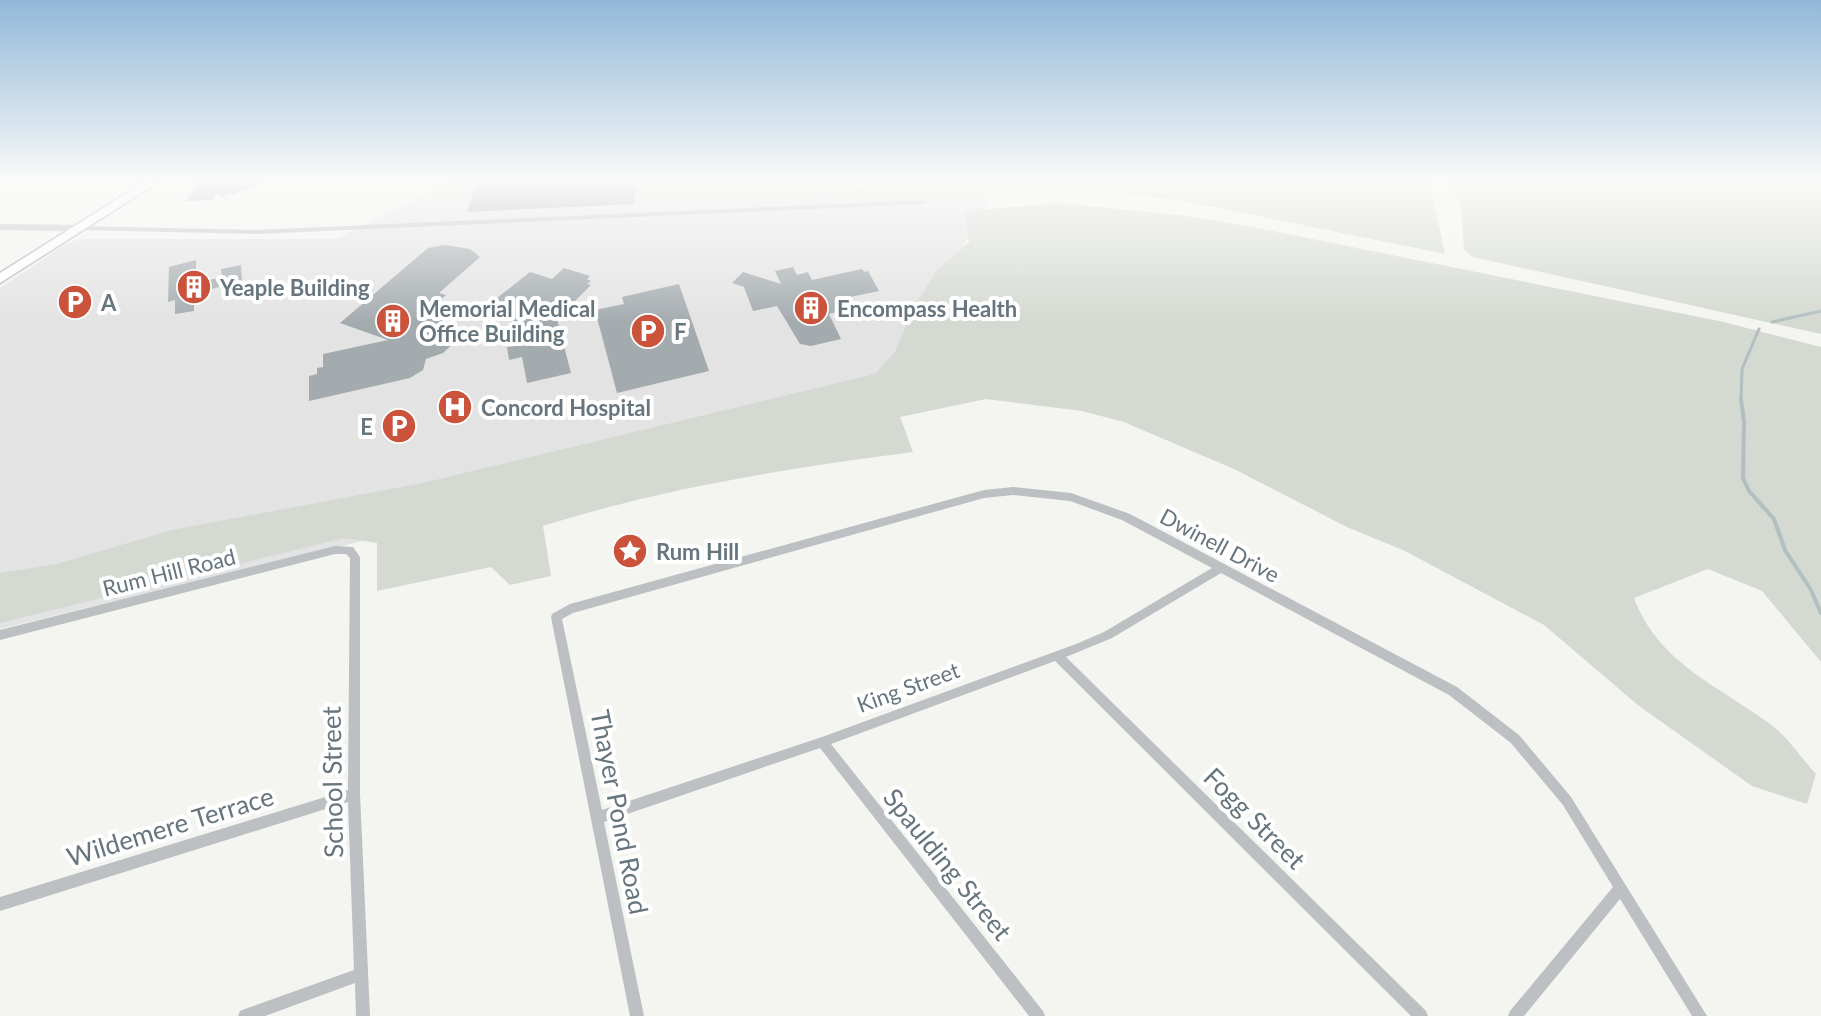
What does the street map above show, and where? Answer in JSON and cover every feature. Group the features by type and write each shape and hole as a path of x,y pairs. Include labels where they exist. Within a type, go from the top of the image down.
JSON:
{"main road":[{"path":"0,279 79,228"}],"street":[{"path":"98,228 257,232 337,228"},
{"name":"Dwinell Drive","path":"556,617 570,609 984,494 1013,491 1071,497 1099,505 1453,691 1485,714 1542,769 1567,801 1700,1016"},
{"name":"Rum Hill Road","path":"0,635 335,550 349,550"},
{"name":"School Street","path":"349,550 355,557 354,794 363,1016"},
{"name":"King Street","path":"597,818 822,742 1108,635 1220,568"},
{"name":"Thayer Pond Road","path":"556,617 637,1016"},
{"name":"Fogg Street","path":"1056,655 1421,1016"},
{"name":"Spaulding Street","path":"822,742 1038,1016"},
{"name":"Wildemere Terrace","path":"0,904 354,794"},
{"path":"1515,1016 1621,887"},
{"path":"245,1016 361,974"}],"shaded area":[{"name":"Concord Hospital","path":"357,228 973,228 922,321 1026,380 0,629 0,288 66,244 79,239 336,239"},
{"path":"967,228 1258,228 1719,321 1821,347 1821,662 1762,591 1708,569 1634,598 1659,641 1676,658 1774,727 1791,744 1816,774 1807,804 1752,786 1639,706 1544,625 1405,551 1347,527 1234,469 1124,422 1082,411 986,399 900,417 913,452 680,490 543,526 551,576 510,585 491,567 377,591 377,543 344,538 0,623 0,573 57,564 172,530 423,483 875,374 895,352 912,311 936,271 969,242"},
{"path":"1320,228 1439,228 1445,254"},
{"path":"1463,228 1821,228 1821,334 1473,257 1464,249"}],"building":[{"name":"Memorial Medical Office Building","path":"445,245 470,249 480,257 439,293 446,295 437,303 437,311 446,329 454,328 454,343 443,353 426,359 423,370 410,378 309,401 309,376 317,374 317,368 323,367 323,354 388,340 340,323 428,248"},
{"name":"Yeaple Building","path":"196,260 196,283 222,277 221,269 241,265 242,281 204,291 194,296 194,311 175,314 175,300 168,302 169,267"},
{"name":"Encompass Health","path":"793,267 797,275 808,272 812,280 862,269 868,271 879,291 840,299 846,310 829,314 841,339 811,346 800,344 777,306 753,311 744,287 732,283 743,272 781,284 775,271"},
{"path":"564,268 590,276 587,279 591,281 587,284 591,285 557,319 571,373 527,383 522,357 509,360 507,347 515,346 510,319 482,310 530,272 552,279"},
{"name":"F","path":"679,284 709,371 617,393 595,310 624,304 622,297"}],"waterway":[{"path":"1772,322 1821,311"},
{"path":"1741,399 1742,369 1759,329"},
{"path":"1741,399 1743,478 1749,491 1774,519 1785,550 1811,590 1821,613"}],"place":[{"name":"Yeaple Building","path":"194,287"},
{"name":"A","path":"75,302"},
{"name":"Encompass Health","path":"811,308"},
{"name":"Memorial Medical Office Building","path":"393,321"},
{"name":"F","path":"648,331"},
{"name":"Concord Hospital","path":"455,407"},
{"name":"E","path":"399,426"},
{"name":"Rum Hill","path":"630,551"}]}
